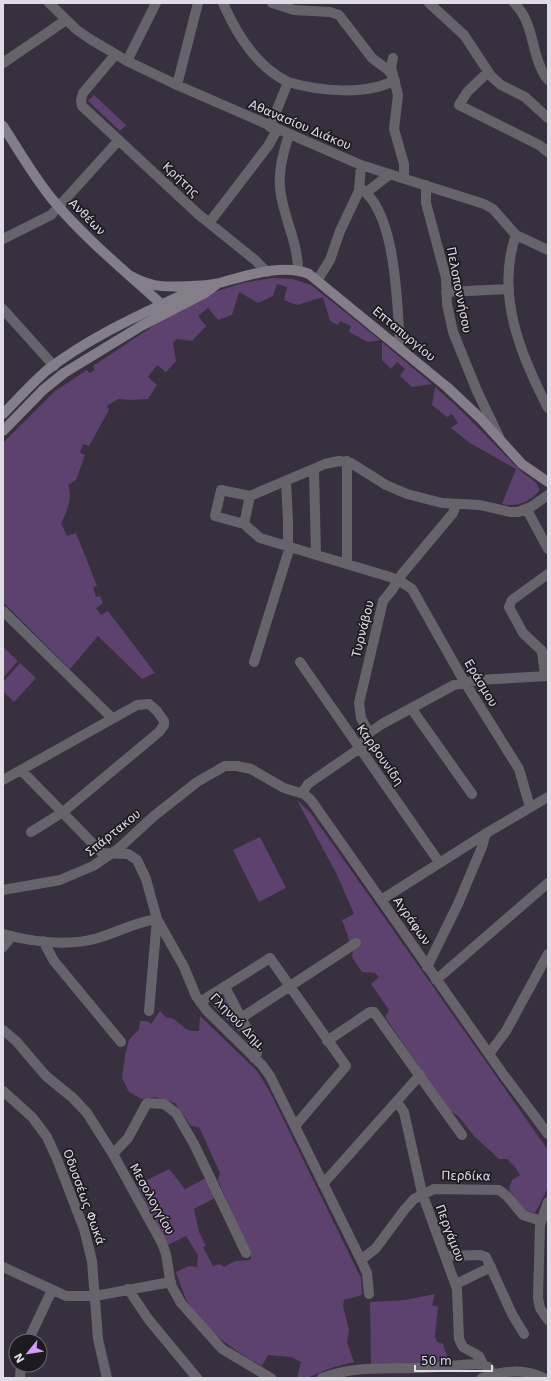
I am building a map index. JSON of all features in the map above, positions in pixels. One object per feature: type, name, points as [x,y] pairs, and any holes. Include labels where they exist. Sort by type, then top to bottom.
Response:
[{"type":"main road","name":"Ανθέων","points":[[3,126],[40,183],[59,207],[80,229],[166,308]]},
{"type":"main road","name":"Επταπυργίου","points":[[3,414],[54,366],[92,342],[166,308],[206,293],[217,284],[236,277],[267,272],[298,270],[318,279],[400,346],[470,408],[522,464],[548,482]]},
{"type":"main road","points":[[131,276],[158,286],[205,284]]},
{"type":"main road","name":"Επταπυργίου","points":[[3,431],[43,390],[59,377],[205,284],[217,284]]},
{"type":"street","points":[[127,61],[156,3]]},
{"type":"street","points":[[177,85],[198,3]]},
{"type":"street","points":[[223,3],[237,31],[250,51],[288,82],[319,88],[357,89],[380,87],[395,80]]},
{"type":"street","points":[[272,3],[294,10],[330,12],[340,15],[370,56],[388,70],[395,80]]},
{"type":"street","points":[[429,3],[464,35],[488,72],[501,85],[525,97],[548,118]]},
{"type":"street","points":[[514,3],[527,20],[537,61],[548,80]]},
{"type":"street","name":"Αθανασίου Διάκου","points":[[53,4],[66,20],[83,34],[127,61],[177,85],[361,165],[479,202],[490,207],[516,235],[548,250]]},
{"type":"street","points":[[3,63],[66,20]]},
{"type":"street","name":"Κρήτης","points":[[115,55],[83,93],[81,102],[84,109],[209,223],[255,260],[267,272]]},
{"type":"street","points":[[393,58],[391,66],[398,95],[394,129],[404,164],[404,178]]},
{"type":"street","points":[[488,72],[468,91],[459,105],[538,145],[548,152]]},
{"type":"street","points":[[209,223],[268,146],[288,82]]},
{"type":"street","points":[[288,134],[280,168],[280,187],[297,257],[298,270]]},
{"type":"street","points":[[3,238],[47,218],[59,207],[119,140]]},
{"type":"street","points":[[361,165],[364,190],[375,202],[392,252],[400,346]]},
{"type":"street","points":[[318,279],[330,260],[340,230],[364,190],[390,174]]},
{"type":"street","name":"Πελοποννήσου","points":[[426,185],[426,203],[446,276],[449,317],[455,339],[477,391],[501,440]]},
{"type":"street","points":[[516,235],[510,256],[509,288],[511,310],[518,342],[532,377],[548,408]]},
{"type":"street","points":[[446,292],[509,288]]},
{"type":"street","points":[[4,313],[54,366]]},
{"type":"street","points":[[347,461],[347,564]]},
{"type":"street","points":[[250,496],[244,524],[215,516],[220,493],[223,490],[250,496],[333,462],[347,461],[386,485],[407,494],[430,501],[456,505],[480,505],[510,512],[527,510],[548,495]]},
{"type":"street","points":[[314,470],[316,555]]},
{"type":"street","points":[[254,662],[288,548],[286,482]]},
{"type":"street","name":"Τυρνάβου","points":[[369,733],[361,718],[360,698],[379,612],[384,598],[391,592],[398,580],[453,513],[456,505]]},
{"type":"street","points":[[527,510],[548,549]]},
{"type":"street","name":"Εράσμου","points":[[244,524],[258,537],[288,548],[398,580],[410,588],[415,593],[464,681],[519,769],[530,807]]},
{"type":"street","points":[[302,793],[308,784],[360,748],[369,733],[389,719],[464,681],[546,676],[542,651],[538,646],[524,636],[509,607],[512,600],[548,574]]},
{"type":"street","points":[[3,611],[112,718]]},
{"type":"street","name":"Καρβουνίδη","points":[[300,662],[439,862]]},
{"type":"street","points":[[3,780],[131,707],[145,703],[158,711],[164,721],[164,725],[154,736],[63,812],[32,832]]},
{"type":"street","points":[[411,708],[472,794]]},
{"type":"street","name":"Αγράφων","points":[[225,766],[247,768],[284,788],[302,793],[309,797],[382,900],[436,980],[548,1133]]},
{"type":"street","name":"Σπάρτακου","points":[[3,890],[64,879],[86,870],[112,854],[187,790],[207,775],[225,766]]},
{"type":"street","name":"Γληνού Δημ.","points":[[21,770],[100,851],[104,854],[128,854],[137,860],[146,879],[156,919],[184,967],[200,1002],[270,1076],[367,1273],[369,1294]]},
{"type":"street","points":[[382,900],[439,862],[548,797]]},
{"type":"street","points":[[427,967],[458,904],[482,847],[486,833]]},
{"type":"street","points":[[436,980],[548,883]]},
{"type":"street","points":[[3,947],[8,935],[43,941],[70,942],[87,940],[143,921],[156,919],[149,1011]]},
{"type":"street","points":[[43,941],[47,951],[56,964],[121,1042]]},
{"type":"street","points":[[241,1018],[356,943]]},
{"type":"street","points":[[489,1054],[506,1031],[544,972],[548,954]]},
{"type":"street","points":[[200,1002],[270,958],[327,1041],[344,1062],[345,1067],[295,1126]]},
{"type":"street","points":[[225,987],[255,1044],[257,1053],[254,1058]]},
{"type":"street","points":[[327,1041],[370,1012],[374,1012],[462,1135]]},
{"type":"street","name":"Μεσολογγίου","points":[[3,1030],[16,1041],[46,1076],[84,1109],[113,1154],[162,1243],[166,1254],[171,1282],[179,1301],[222,1349],[232,1357],[271,1378]]},
{"type":"street","points":[[323,1184],[420,1075]]},
{"type":"street","name":"Οδυσσέως Φωκά","points":[[3,1091],[36,1122],[55,1155],[87,1238],[95,1296],[99,1345],[107,1378]]},
{"type":"street","points":[[113,1154],[128,1138],[146,1104],[156,1102],[171,1108],[179,1118],[194,1144],[246,1253]]},
{"type":"street","name":"Περγάμου","points":[[397,1102],[404,1112],[422,1194],[456,1284],[458,1294],[459,1339],[463,1347],[479,1356],[483,1364]]},
{"type":"street","name":"Περδίκα","points":[[361,1260],[376,1248],[405,1208],[422,1194],[439,1188],[496,1189],[505,1194],[523,1216],[544,1219]]},
{"type":"street","points":[[548,1202],[544,1219],[538,1298],[544,1308],[548,1320]]},
{"type":"street","points":[[445,1256],[484,1256],[512,1314],[524,1334]]},
{"type":"street","points":[[3,1267],[66,1296],[95,1296],[171,1282]]},
{"type":"street","points":[[456,1284],[491,1268]]},
{"type":"street","points":[[128,1289],[149,1320],[197,1378]]},
{"type":"street","points":[[32,1333],[52,1290]]},
{"type":"street","points":[[322,1378],[340,1372],[362,1373],[483,1364],[488,1367],[495,1376]]},
{"type":"street","points":[[482,1378],[520,1371],[544,1378]]},
{"type":"shaded area","points":[[94,95],[126,125],[120,131],[88,101]]},
{"type":"shaded area","points":[[272,278],[293,279],[311,285],[380,340],[368,342],[349,332],[351,326],[340,321],[338,325],[330,321],[323,297],[297,305],[284,300],[287,287],[277,284],[273,296],[258,303],[239,292],[232,315],[218,320],[208,308],[198,316],[206,326],[192,341],[177,339],[173,343],[176,361],[166,372],[157,365],[148,377],[157,385],[148,399],[118,399],[107,406],[109,410],[89,446],[83,444],[80,453],[85,455],[76,480],[68,485],[70,499],[61,523],[67,536],[76,533],[97,586],[93,587],[96,597],[100,596],[103,603],[96,608],[101,615],[108,611],[155,673],[142,679],[98,636],[70,669],[3,602],[3,443],[55,391],[87,370],[89,373],[95,370],[93,366],[159,322],[211,293],[243,283]]},
{"type":"shaded area","points":[[382,342],[432,384],[412,387],[400,376],[405,369],[397,362],[391,369],[382,360]]},
{"type":"shaded area","points":[[435,387],[521,471],[535,482],[539,488],[539,491],[531,499],[513,505],[502,504],[516,469],[470,443],[451,428],[458,423],[452,414],[447,417],[432,405]]},
{"type":"shaded area","points":[[3,647],[18,661],[3,678]]},
{"type":"shaded area","points":[[20,663],[36,678],[14,702],[3,691],[3,682]]},
{"type":"shaded area","points":[[297,800],[310,812],[548,1150],[548,1188],[535,1213],[524,1210],[509,1189],[512,1180],[520,1175],[515,1167],[507,1159],[499,1159],[474,1136],[459,1117],[449,1110],[385,1017],[389,1010],[371,984],[379,977],[375,973],[362,972],[352,957],[353,951],[361,946],[357,938],[352,943],[349,942],[342,920],[354,914],[337,875]]},
{"type":"shaded area","points":[[260,837],[286,888],[259,902],[233,850]]},
{"type":"shaded area","points":[[224,996],[249,1041],[213,1006],[213,1002]]},
{"type":"shaded area","points":[[160,1011],[166,1017],[174,1019],[186,1029],[191,1031],[199,1031],[200,1016],[257,1071],[269,1090],[361,1278],[362,1295],[344,1300],[343,1306],[349,1330],[347,1342],[354,1362],[334,1367],[307,1378],[297,1378],[301,1362],[291,1357],[268,1355],[262,1366],[229,1346],[219,1338],[201,1320],[186,1299],[176,1272],[189,1266],[197,1267],[198,1255],[186,1236],[168,1245],[137,1185],[169,1169],[185,1189],[206,1178],[215,1198],[194,1209],[199,1232],[206,1246],[203,1247],[213,1266],[219,1264],[224,1267],[235,1261],[250,1260],[251,1257],[218,1180],[220,1173],[199,1127],[191,1126],[175,1103],[155,1097],[142,1099],[129,1092],[122,1078],[125,1055],[129,1040],[139,1029],[140,1021],[147,1021],[151,1024]]},
{"type":"shaded area","points":[[435,1294],[432,1305],[438,1307],[435,1336],[437,1342],[443,1344],[449,1362],[371,1365],[370,1302],[405,1300]]}]
